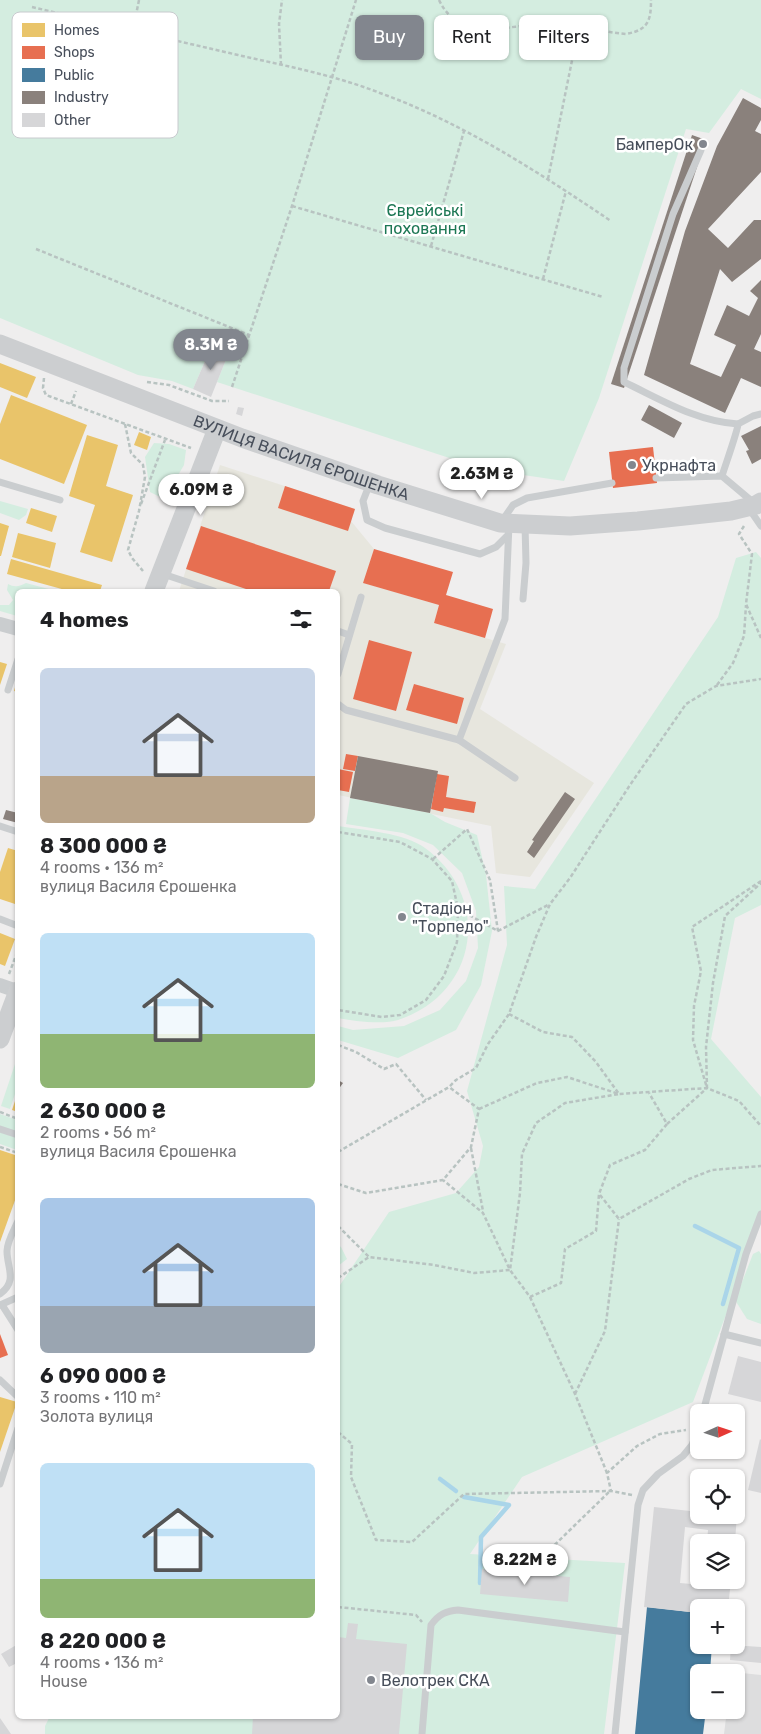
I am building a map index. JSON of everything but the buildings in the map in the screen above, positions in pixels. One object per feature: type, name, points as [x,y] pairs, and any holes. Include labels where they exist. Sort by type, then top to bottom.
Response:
[{"type":"main road","name":"ВУЛИЦЯ ВАСИЛЯ ЄРОШЕНКА","points":[[0,344],[217,429],[370,482],[511,527],[638,522],[732,511],[755,505]]},
{"type":"main road","points":[[154,589],[149,571],[217,429]]},
{"type":"main road","points":[[0,1039],[15,999]]},
{"type":"street","points":[[0,624],[15,627]]},
{"type":"street","points":[[0,985],[15,990]]},
{"type":"lane","points":[[701,150],[673,214],[624,368],[624,382],[696,415],[723,423],[738,424],[761,414]]},
{"type":"lane","points":[[722,476],[738,424]]},
{"type":"lane","points":[[656,478],[722,476],[755,505],[761,526]]},
{"type":"lane","points":[[0,482],[60,500]]},
{"type":"lane","points":[[370,482],[363,501],[367,520],[385,528],[480,554],[496,547],[511,527]]},
{"type":"lane","points":[[459,740],[505,619],[513,505],[527,498],[612,483]]},
{"type":"lane","points":[[511,527],[526,563],[523,599]]},
{"type":"lane","points":[[149,571],[208,589]]},
{"type":"lane","points":[[340,667],[361,597]]},
{"type":"lane","points":[[340,632],[349,635]]},
{"type":"lane","points":[[8,690],[15,668]]},
{"type":"lane","points":[[340,706],[346,710],[459,740],[515,778]]},
{"type":"lane","points":[[0,826],[15,831]]},
{"type":"lane","points":[[0,920],[15,925]]},
{"type":"lane","points":[[0,1129],[15,1135]]},
{"type":"lane","points":[[705,1404],[746,1254],[761,1214]]},
{"type":"lane","points":[[0,1294],[6,1290],[12,1275],[7,1250],[15,1229]]},
{"type":"lane","points":[[15,1298],[1,1305],[15,1326]]},
{"type":"lane","points":[[724,1334],[761,1343]]},
{"type":"lane","points":[[0,1380],[15,1394]]},
{"type":"lane","points":[[0,1484],[15,1437]]},
{"type":"lane","points":[[615,1734],[640,1497],[643,1490],[658,1474],[683,1456],[690,1447]]},
{"type":"lane","points":[[422,1734],[431,1625],[437,1617],[447,1611],[458,1610],[625,1632]]},
{"type":"path","points":[[281,65],[279,24],[282,0]]},
{"type":"path","points":[[232,387],[292,206],[356,0]]},
{"type":"path","points":[[439,0],[444,11],[453,19],[474,28],[499,29],[519,27]]},
{"type":"path","points":[[608,31],[626,34],[637,32],[644,27],[651,15],[652,0]]},
{"type":"path","points":[[32,6],[57,12]]},
{"type":"path","points":[[178,41],[332,77],[418,108],[464,131],[548,179],[611,221]]},
{"type":"path","points":[[548,179],[572,60]]},
{"type":"path","points":[[430,246],[464,131]]},
{"type":"path","points":[[543,279],[566,191]]},
{"type":"path","points":[[292,206],[603,296]]},
{"type":"path","points":[[36,249],[249,335]]},
{"type":"path","points":[[44,374],[43,388],[46,395],[196,450]]},
{"type":"path","points":[[71,404],[78,388]]},
{"type":"path","points":[[125,424],[131,452],[143,465],[145,477],[128,550],[132,558],[149,571],[141,578]]},
{"type":"path","points":[[138,511],[165,440]]},
{"type":"path","points":[[340,1151],[476,1068],[488,1044],[510,1014],[536,937],[550,904],[570,878],[630,785],[686,704],[716,686],[734,663],[744,636],[752,554],[739,534],[744,526]]},
{"type":"path","points":[[746,604],[761,638]]},
{"type":"path","points":[[716,686],[761,679]]},
{"type":"path","points":[[432,859],[467,829],[490,880],[498,931]]},
{"type":"path","points":[[340,832],[400,842],[432,859],[452,881],[458,909],[457,942],[444,976],[426,1000],[400,1015],[382,1017],[340,1010]]},
{"type":"path","points":[[707,1088],[693,1040],[694,1006],[700,971],[692,928],[761,882]]},
{"type":"path","points":[[530,1297],[561,1283],[565,1249],[596,1231],[599,1194],[610,1165],[645,1150],[667,1124],[707,1088],[706,1047],[713,983],[725,916],[761,882]]},
{"type":"path","points":[[498,931],[550,904]]},
{"type":"path","points":[[458,909],[498,931]]},
{"type":"path","points":[[510,1014],[543,1032],[572,1036],[596,1062],[619,1094]]},
{"type":"path","points":[[340,1046],[356,1052],[384,1069],[396,1064],[426,1100]]},
{"type":"path","points":[[478,1109],[537,1083],[567,1077],[619,1094]]},
{"type":"path","points":[[449,1086],[478,1109]]},
{"type":"path","points":[[510,1270],[520,1193],[522,1154],[536,1124],[565,1103],[619,1094],[707,1088],[739,1101],[761,1126]]},
{"type":"path","points":[[649,1093],[667,1124]]},
{"type":"path","points":[[478,1109],[470,1147],[483,1212],[510,1270],[530,1297],[575,1394],[607,1474],[611,1491]]},
{"type":"path","points":[[0,1112],[15,1117]]},
{"type":"path","points":[[0,1147],[15,1153]]},
{"type":"path","points":[[340,1185],[366,1193],[443,1180],[470,1147]]},
{"type":"path","points":[[619,1219],[689,1179],[712,1170],[761,1166]]},
{"type":"path","points":[[443,1180],[483,1212]]},
{"type":"path","points":[[575,1394],[605,1331],[619,1219],[599,1194]]},
{"type":"path","points":[[340,1228],[368,1257],[434,1265],[474,1273],[510,1270]]},
{"type":"path","points":[[340,1277],[368,1257]]},
{"type":"path","points":[[607,1474],[637,1446],[660,1434],[690,1429]]},
{"type":"path","points":[[340,1434],[352,1444],[351,1477],[376,1540],[412,1542],[464,1494],[611,1491],[640,1497]]},
{"type":"path","points":[[536,1563],[611,1491]]},
{"type":"path","points":[[340,1607],[416,1615],[431,1631]]},
{"type":"shaded area","points":[[220,465],[355,509],[351,521],[374,549],[364,583],[439,605],[434,623],[506,644],[480,709],[594,783],[530,877],[496,873],[491,826],[340,795],[340,589],[180,589]]},
{"type":"shaded area","points":[[745,1673],[761,1675],[761,1734],[724,1734],[726,1719],[745,1719]]},
{"type":"green space","name":"Єврейські поховання","points":[[0,0],[761,0],[761,99],[741,89],[709,133],[686,129],[599,398],[564,481],[483,469],[217,382],[229,352],[212,345],[193,389],[172,381],[138,375],[0,318]]},
{"type":"green space","points":[[154,443],[169,444],[186,450],[184,465],[164,499],[150,492],[145,457]]},
{"type":"green space","points":[[0,501],[28,509],[26,515],[19,520],[0,513]]},
{"type":"green space","points":[[756,552],[761,558],[761,905],[735,918],[711,1039],[761,1097],[761,1222],[693,1402],[522,1477],[470,1554],[625,1563],[604,1734],[45,1734],[45,1726],[48,1719],[340,1719],[340,1285],[389,1212],[456,1193],[479,1167],[483,1146],[467,1091],[507,945],[504,886],[535,889],[718,617],[736,558]]},
{"type":"green space","points":[[26,583],[48,589],[15,589],[15,615],[0,611],[0,605],[9,605],[13,600],[7,590],[8,584],[13,586]]},
{"type":"green space","points":[[350,798],[430,813],[445,822],[477,835],[486,875],[492,931],[481,985],[456,1030],[398,1058],[340,1041],[340,1027],[353,1030],[404,1026],[440,1010],[466,981],[478,948],[476,911],[462,873],[433,845],[403,833],[346,824]]},
{"type":"green space","name":"Стадіон \"Торпедо\"","points":[[340,826],[395,836],[417,843],[425,848],[447,869],[461,892],[467,918],[467,943],[460,967],[446,989],[425,1007],[398,1020],[360,1021],[340,1018]]},
{"type":"green space","points":[[15,1064],[15,1094],[10,1109],[1,1106]]},
{"type":"green space","points":[[0,1114],[15,1119],[15,1131],[0,1126]]},
{"type":"green space","points":[[0,1132],[15,1137],[15,1149],[0,1144]]},
{"type":"green space","points":[[340,1246],[341,1247],[347,1259],[340,1264]]},
{"type":"green space","points":[[759,1251],[761,1254],[761,1324],[747,1319],[735,1300],[753,1254]]},
{"type":"waterway","points":[[695,1226],[739,1248],[723,1304]]},
{"type":"waterway","points":[[440,1479],[456,1491]]},
{"type":"waterway","points":[[464,1497],[509,1505],[481,1537],[480,1583]]},
{"type":"place","name":"БамперОк","points":[[703,144]]},
{"type":"place","name":"Укрнафта","points":[[632,465]]},
{"type":"place","name":"Стадіон \"Торпедо\"","points":[[402,917]]},
{"type":"place","name":"Велотрек СКА","points":[[371,1680]]}]
